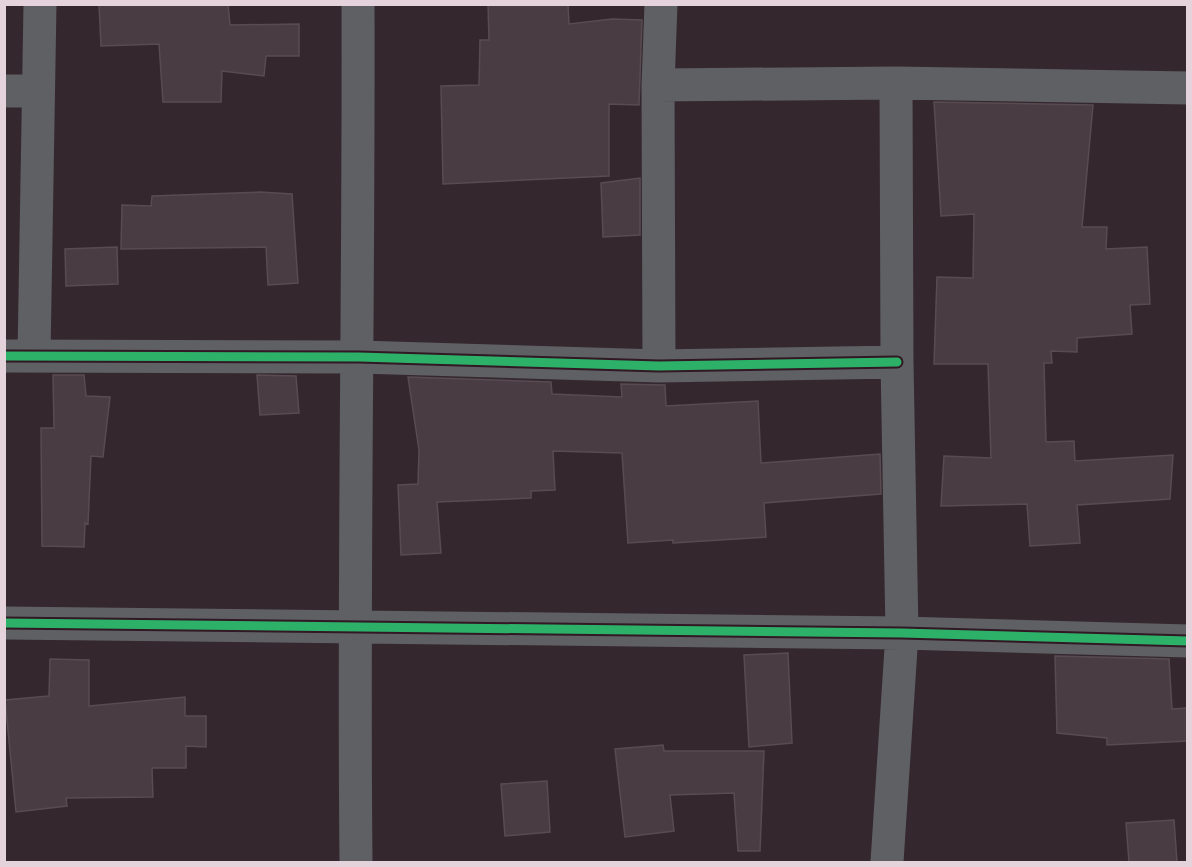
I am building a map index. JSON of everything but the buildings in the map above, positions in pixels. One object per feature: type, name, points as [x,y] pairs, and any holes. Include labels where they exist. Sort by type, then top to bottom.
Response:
[{"type":"street","points":[[40,4],[38,91],[19,356],[359,357],[659,366],[897,362]]},
{"type":"street","points":[[356,862],[354,626],[359,357],[358,4]]},
{"type":"street","points":[[659,366],[658,85],[661,4]]},
{"type":"street","points":[[658,85],[896,83],[1188,88]]},
{"type":"street","points":[[887,862],[902,633],[897,362],[896,83]]},
{"type":"street","points":[[4,92],[38,91]]},
{"type":"street","points":[[4,623],[902,633],[1188,641]]},
{"type":"cycle path","points":[[4,356],[359,357],[659,366],[897,362]]},
{"type":"cycle path","points":[[4,623],[902,633],[1188,641]]}]
